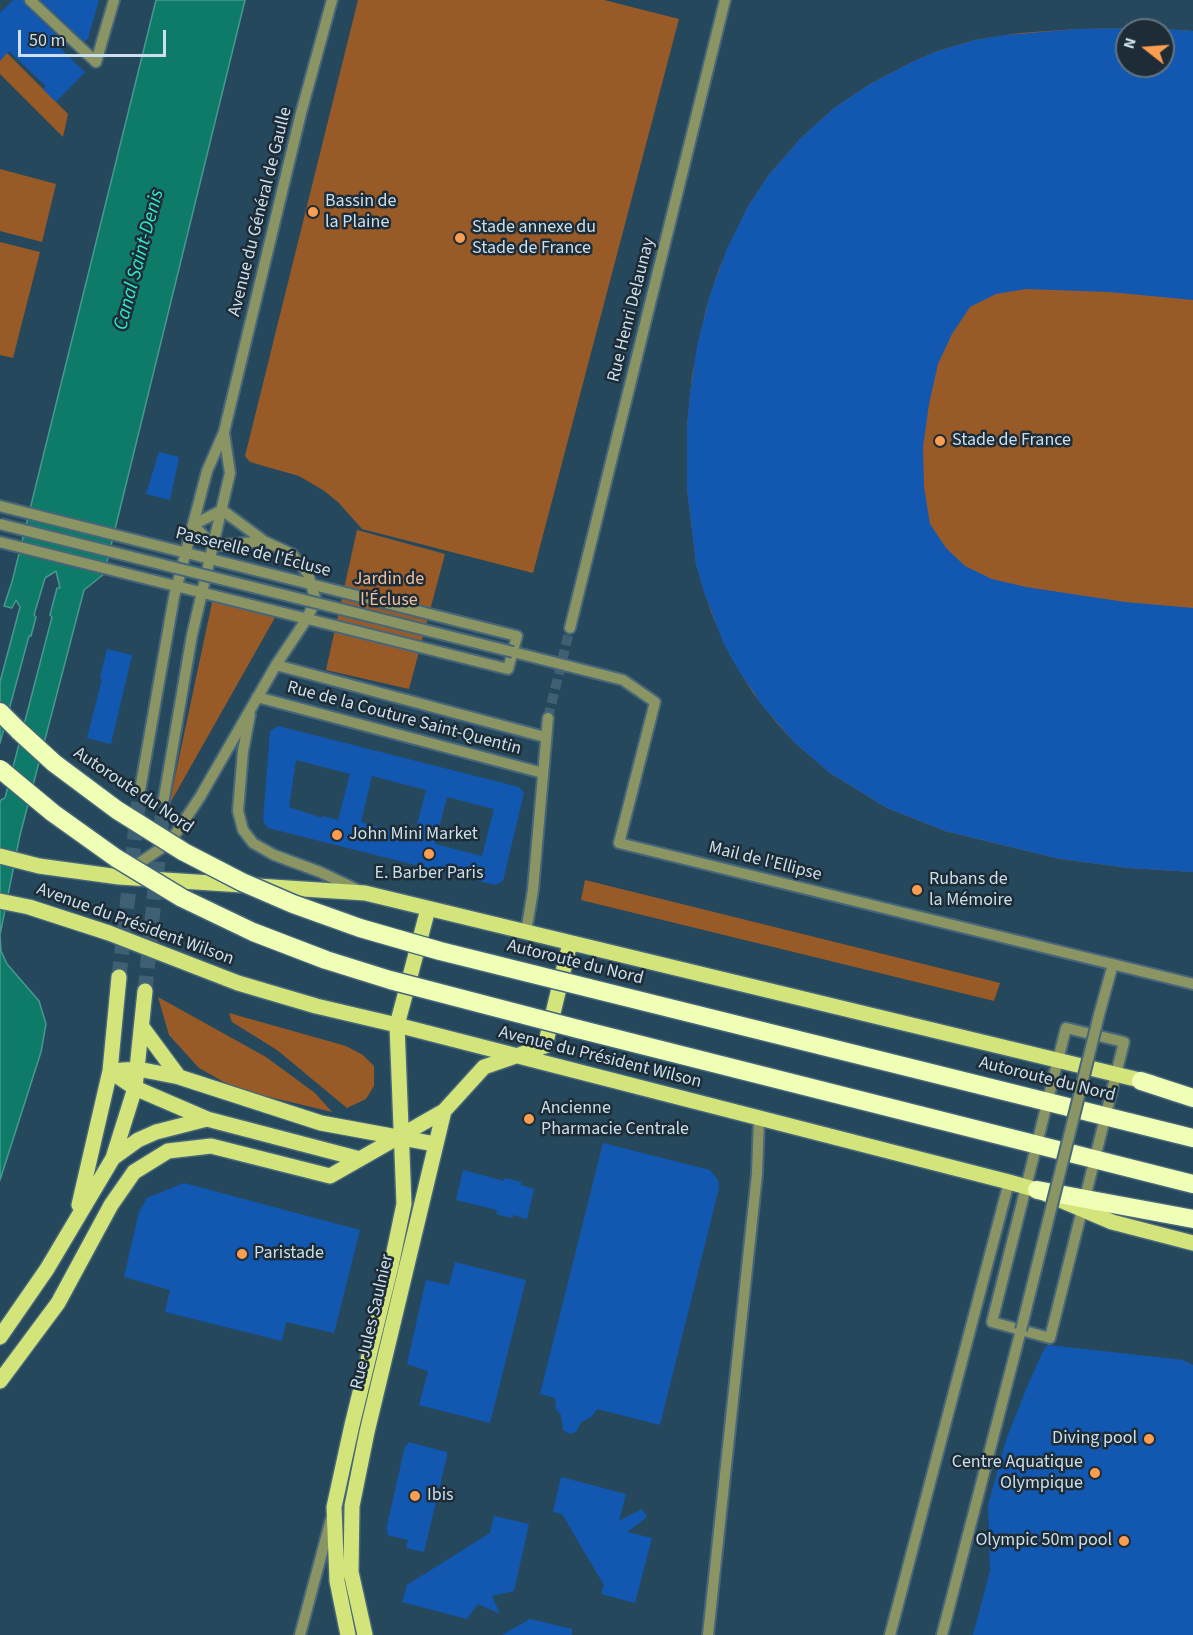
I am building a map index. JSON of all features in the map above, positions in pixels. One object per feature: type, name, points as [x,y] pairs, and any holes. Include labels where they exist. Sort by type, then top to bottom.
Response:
[{"type":"highway","name":"Autoroute du Nord","points":[[0,712],[54,762],[117,810],[184,852],[242,882],[293,904],[360,928],[440,951],[1193,1138]]},
{"type":"highway","points":[[0,769],[53,813],[116,858],[182,898],[286,946],[380,977],[578,1029],[1193,1184]]},
{"type":"highway","points":[[1141,1081],[1193,1098]]},
{"type":"highway","points":[[1031,1189],[1084,1204],[1193,1219]]},
{"type":"main road","name":"Avenue du Président Wilson","points":[[0,856],[39,866],[119,877],[365,893],[1141,1081],[1193,1090]]},
{"type":"main road","name":"Avenue du Président Wilson","points":[[0,901],[110,933],[238,983],[316,1006],[1031,1189]]},
{"type":"main road","name":"Rue Jules Saulnier","points":[[348,1635],[337,1581],[334,1507],[351,1425],[391,1266],[404,1204],[397,1025],[428,909]]},
{"type":"main road","name":"Rue Jules Saulnier","points":[[365,1635],[351,1572],[352,1506],[367,1432],[444,1110],[484,1067],[545,1046],[570,943]]},
{"type":"main road","points":[[75,1220],[110,1071],[119,976]]},
{"type":"main road","points":[[0,1337],[47,1269],[113,1158],[135,1088],[145,991]]},
{"type":"main road","points":[[142,1027],[178,1077]]},
{"type":"main road","points":[[110,1071],[138,1069],[178,1077],[321,1123],[435,1144]]},
{"type":"main road","points":[[110,1071],[135,1088],[207,1119],[360,1159]]},
{"type":"main road","points":[[0,1381],[58,1303],[111,1205],[134,1172],[168,1151],[211,1146],[330,1176],[444,1110]]},
{"type":"main road","points":[[113,1158],[138,1140],[156,1132],[207,1119]]},
{"type":"main road","points":[[1084,1204],[1112,1221],[1193,1244]]},
{"type":"street","points":[[30,0],[96,62],[114,0]]},
{"type":"street","name":"Avenue du Général de Gaulle","points":[[140,790],[174,597],[207,471],[224,432],[310,79],[332,0]]},
{"type":"street","name":"Rue Henri Delaunay","points":[[570,628],[725,0]]},
{"type":"street","name":"Avenue du Général de Gaulle","points":[[164,798],[192,635],[230,473],[224,432]]},
{"type":"street","name":"Passerelle de l'Écluse","points":[[0,506],[517,636],[513,652],[0,524]]},
{"type":"street","points":[[119,877],[160,849],[176,833],[200,797],[254,702],[316,601],[308,574],[292,554],[264,541],[222,510],[193,525],[214,546],[264,541]]},
{"type":"street","points":[[0,542],[508,669],[513,652]]},
{"type":"street","name":"Mail de l'Ellipse","points":[[513,652],[623,680],[655,702],[619,843],[1193,984]]},
{"type":"street","name":"Rue de la Couture Saint-Quentin","points":[[276,665],[545,737]]},
{"type":"street","points":[[254,702],[243,751],[238,811],[243,830],[253,843],[274,855],[320,872],[365,893]]},
{"type":"street","name":"Rue de la Couture Saint-Quentin","points":[[254,702],[543,773]]},
{"type":"street","points":[[526,932],[532,897],[548,718]]},
{"type":"street","points":[[942,1635],[984,1479],[1113,964]]},
{"type":"street","points":[[1065,1028],[1125,1042],[1050,1338],[992,1322],[1031,1189],[1036,1144],[1057,1061],[1065,1028]]},
{"type":"street","points":[[708,1635],[757,1174],[759,1119]]},
{"type":"street","points":[[890,1635],[1009,1182]]},
{"type":"street","points":[[300,1635],[334,1507]]},
{"type":"green space","name":"Stade annexe du Stade de France","points":[[358,0],[604,0],[679,19],[533,573],[362,529],[338,502],[323,490],[299,476],[250,462],[245,456]]},
{"type":"green space","name":"Stade de France","points":[[1115,28],[1115,78],[1175,78],[1175,30],[1193,31],[1193,872],[1129,868],[1060,859],[945,831],[887,808],[830,773],[794,742],[753,693],[730,655],[711,612],[696,564],[687,488],[687,426],[692,376],[706,309],[719,269],[747,208],[768,176],[800,139],[834,108],[870,84],[935,52],[975,40],[1020,33]]},
{"type":"green space","points":[[0,46],[68,114],[63,137],[0,74]]},
{"type":"green space","points":[[0,169],[56,184],[42,242],[0,231]]},
{"type":"green space","points":[[0,242],[40,252],[13,358],[0,355]]},
{"type":"green space","name":"Jardin de l'Écluse","points":[[357,530],[445,554],[409,689],[326,670]]},
{"type":"green space","points":[[213,598],[277,614],[169,805]]},
{"type":"green space","points":[[585,880],[1000,983],[994,1001],[581,900]]},
{"type":"green space","points":[[158,997],[266,1057],[315,1093],[332,1112],[236,1089],[199,1068],[169,1035]]},
{"type":"green space","points":[[229,1013],[346,1046],[363,1055],[374,1066],[374,1086],[366,1099],[347,1108],[277,1050],[232,1022]]},
{"type":"water","name":"Canal Saint-Denis","points":[[156,0],[245,0],[104,574],[84,590],[20,835],[0,935],[0,803],[5,798],[52,617],[50,615],[57,588],[60,588],[56,571],[45,578],[0,743],[0,682],[20,607],[16,600],[12,608],[4,606],[12,582]]},
{"type":"water","points":[[0,935],[1,951],[7,964],[39,1001],[46,1024],[41,1052],[0,1180]]},
{"type":"building","points":[[13,0],[23,0],[25,5],[68,46],[60,48],[85,72],[56,102],[43,89],[46,86],[9,51],[0,61],[0,13]]},
{"type":"building","points":[[41,0],[99,0],[88,39],[84,41]]},
{"type":"building","name":"Stade de France","points":[[1115,28],[1115,78],[1175,78],[1175,30],[1193,31],[1193,300],[1109,292],[1026,289],[996,294],[970,307],[952,334],[938,364],[923,447],[924,487],[930,524],[946,548],[965,566],[992,579],[1026,587],[1125,602],[1193,608],[1193,872],[1129,868],[1060,859],[945,831],[887,808],[830,773],[794,742],[762,705],[737,668],[723,642],[696,564],[687,488],[687,426],[697,346],[710,295],[727,249],[747,208],[768,176],[800,139],[834,108],[870,84],[912,62],[935,52],[975,40],[1077,29]]},
{"type":"building","points":[[159,452],[179,457],[170,500],[146,494]]},
{"type":"building","points":[[107,649],[132,655],[111,744],[87,738]]},
{"type":"building","points":[[278,726],[519,787],[524,793],[503,881],[495,885],[268,828],[263,821],[270,731]],"holes":[[[296,760],[350,774],[338,820],[323,816],[322,818],[289,807]],[[372,776],[426,790],[414,837],[361,822]],[[447,797],[494,809],[482,856],[435,844]]]},
{"type":"building","points":[[603,1143],[710,1170],[718,1180],[719,1188],[660,1425],[597,1409],[591,1417],[581,1422],[576,1432],[570,1434],[563,1430],[555,1398],[540,1394]]},
{"type":"building","points":[[463,1170],[504,1181],[505,1178],[521,1182],[521,1185],[534,1189],[527,1219],[496,1214],[497,1210],[456,1200]]},
{"type":"building","name":"Paristade","points":[[184,1183],[360,1230],[334,1333],[286,1322],[282,1341],[165,1312],[170,1290],[124,1277],[139,1212],[147,1198]]},
{"type":"building","points":[[455,1262],[526,1280],[490,1423],[419,1405],[428,1371],[407,1364],[426,1280],[449,1285]]},
{"type":"building","name":"Centre Aquatique Olympique","points":[[1048,1345],[1183,1360],[1193,1365],[1193,1635],[973,1635],[990,1571],[988,1505],[1006,1440],[1027,1387]]},
{"type":"building","name":"Ibis","points":[[408,1442],[447,1452],[424,1552],[406,1548],[408,1540],[387,1535],[388,1530],[386,1530],[405,1446]]},
{"type":"building","points":[[561,1477],[626,1494],[619,1521],[642,1509],[647,1517],[627,1532],[652,1538],[635,1603],[601,1594],[604,1585],[562,1514],[553,1512]]},
{"type":"building","points":[[494,1516],[529,1524],[514,1591],[492,1596],[500,1614],[478,1604],[467,1619],[402,1602],[407,1585],[490,1533]]},
{"type":"building","points":[[530,1619],[572,1629],[572,1635],[502,1635]]},
{"type":"tunnel","points":[[548,718],[570,628]]},
{"type":"tunnel","points":[[119,977],[140,790]]},
{"type":"tunnel","points":[[145,991],[164,798]]},
{"type":"place","name":"Bassin de la Plaine","points":[[313,212]]},
{"type":"place","name":"Stade annexe du Stade de France","points":[[460,238]]},
{"type":"place","name":"Stade de France","points":[[940,441]]},
{"type":"place","name":"John Mini Market","points":[[337,835]]},
{"type":"place","name":"E. Barber Paris","points":[[429,854]]},
{"type":"place","name":"Rubans de la Mémoire","points":[[917,890]]},
{"type":"place","name":"Ancienne Pharmacie Centrale","points":[[529,1119]]},
{"type":"place","name":"Paristade","points":[[242,1254]]},
{"type":"place","name":"Diving pool","points":[[1149,1439]]},
{"type":"place","name":"Centre Aquatique Olympique","points":[[1095,1473]]},
{"type":"place","name":"Ibis","points":[[415,1496]]},
{"type":"place","name":"Olympic 50m pool","points":[[1124,1541]]}]
